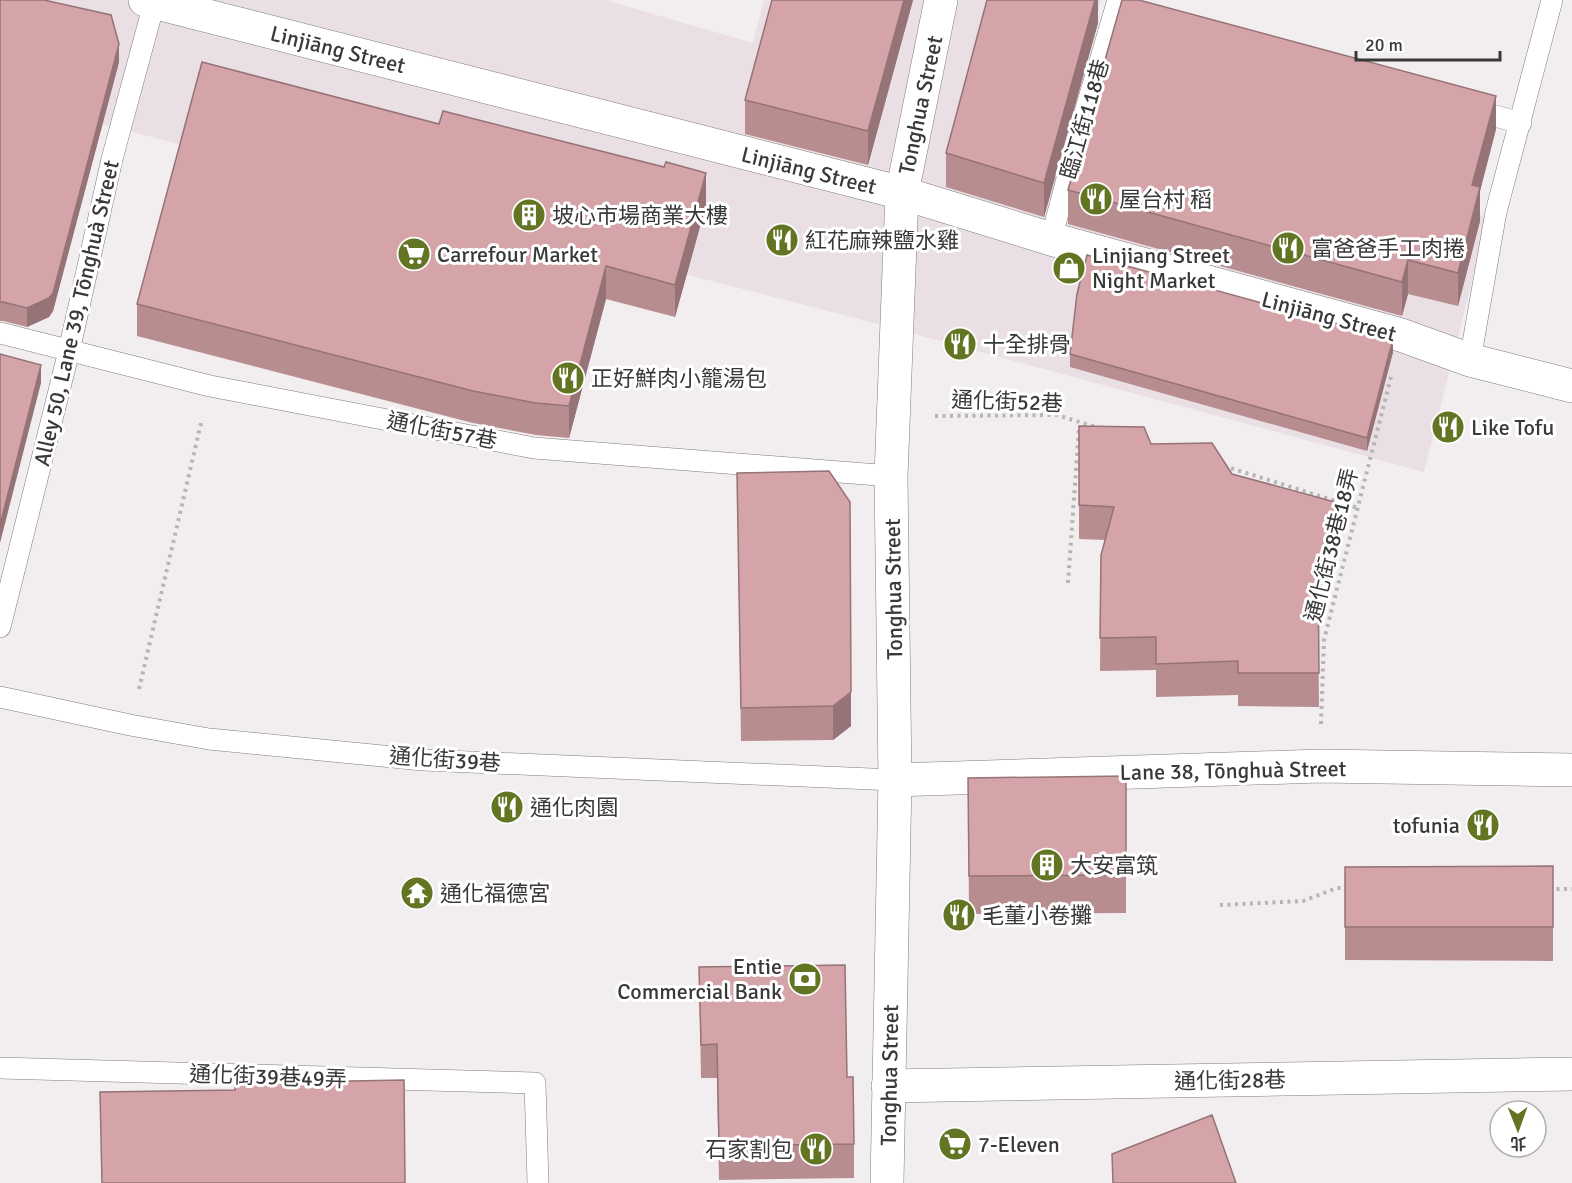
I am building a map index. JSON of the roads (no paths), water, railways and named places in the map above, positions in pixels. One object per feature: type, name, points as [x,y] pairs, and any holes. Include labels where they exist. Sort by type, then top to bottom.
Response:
[{"type":"street","name":"Tonghua Street","points":[[887,1183],[895,780],[891,477],[902,193],[941,0]]},
{"type":"street","name":"Linjiāng Street","points":[[151,1],[902,193],[1051,239],[1401,335],[1470,360],[1572,386]]},
{"type":"street","name":"Lane 38, Tōnghuà Street","points":[[895,780],[1320,766],[1572,770]]},
{"type":"street","name":"通化街28巷","points":[[888,1086],[1572,1074]]},
{"type":"lane","points":[[1470,360],[1496,212],[1552,0]]},
{"type":"lane","name":"Alley 50, Lane 39, Tōnghuà Street","points":[[0,627],[69,351],[112,159],[151,1]]},
{"type":"lane","points":[[1117,7],[1138,20]]},
{"type":"lane","name":"臨江街118巷","points":[[1051,239],[1085,112],[1117,7]]},
{"type":"lane","points":[[1453,105],[1521,123]]},
{"type":"lane","name":"通化街57巷","points":[[0,333],[210,386],[534,448],[891,477]]},
{"type":"lane","name":"通化街39巷","points":[[0,697],[130,725],[209,739],[423,760],[895,780]]},
{"type":"lane","name":"通化街39巷49弄","points":[[0,1068],[535,1083],[538,1183]]},
{"type":"place","name":"屋台村 稻","points":[[1096,199]]},
{"type":"place","name":"坡心市場商業大樓","points":[[529,215]]},
{"type":"place","name":"紅花麻辣鹽水雞","points":[[782,240]]},
{"type":"place","name":"富爸爸手工肉捲","points":[[1288,248]]},
{"type":"place","name":"Carrefour Market","points":[[414,254]]},
{"type":"place","name":"Linjiang Street Night Market","points":[[1069,268]]},
{"type":"place","name":"十全排骨","points":[[960,344]]},
{"type":"place","name":"正好鮮肉小籠湯包","points":[[568,378]]},
{"type":"place","name":"Like Tofu","points":[[1448,427]]},
{"type":"place","name":"通化肉園","points":[[507,807]]},
{"type":"place","name":"tofunia","points":[[1483,825]]},
{"type":"place","name":"大安富筑","points":[[1047,865]]},
{"type":"place","name":"通化福德宮","points":[[417,893]]},
{"type":"place","name":"毛董小卷攤","points":[[959,915]]},
{"type":"place","name":"Entie Commercial Bank","points":[[805,979]]},
{"type":"place","name":"7-Eleven","points":[[955,1144]]},
{"type":"place","name":"石家割包","points":[[816,1149]]}]
